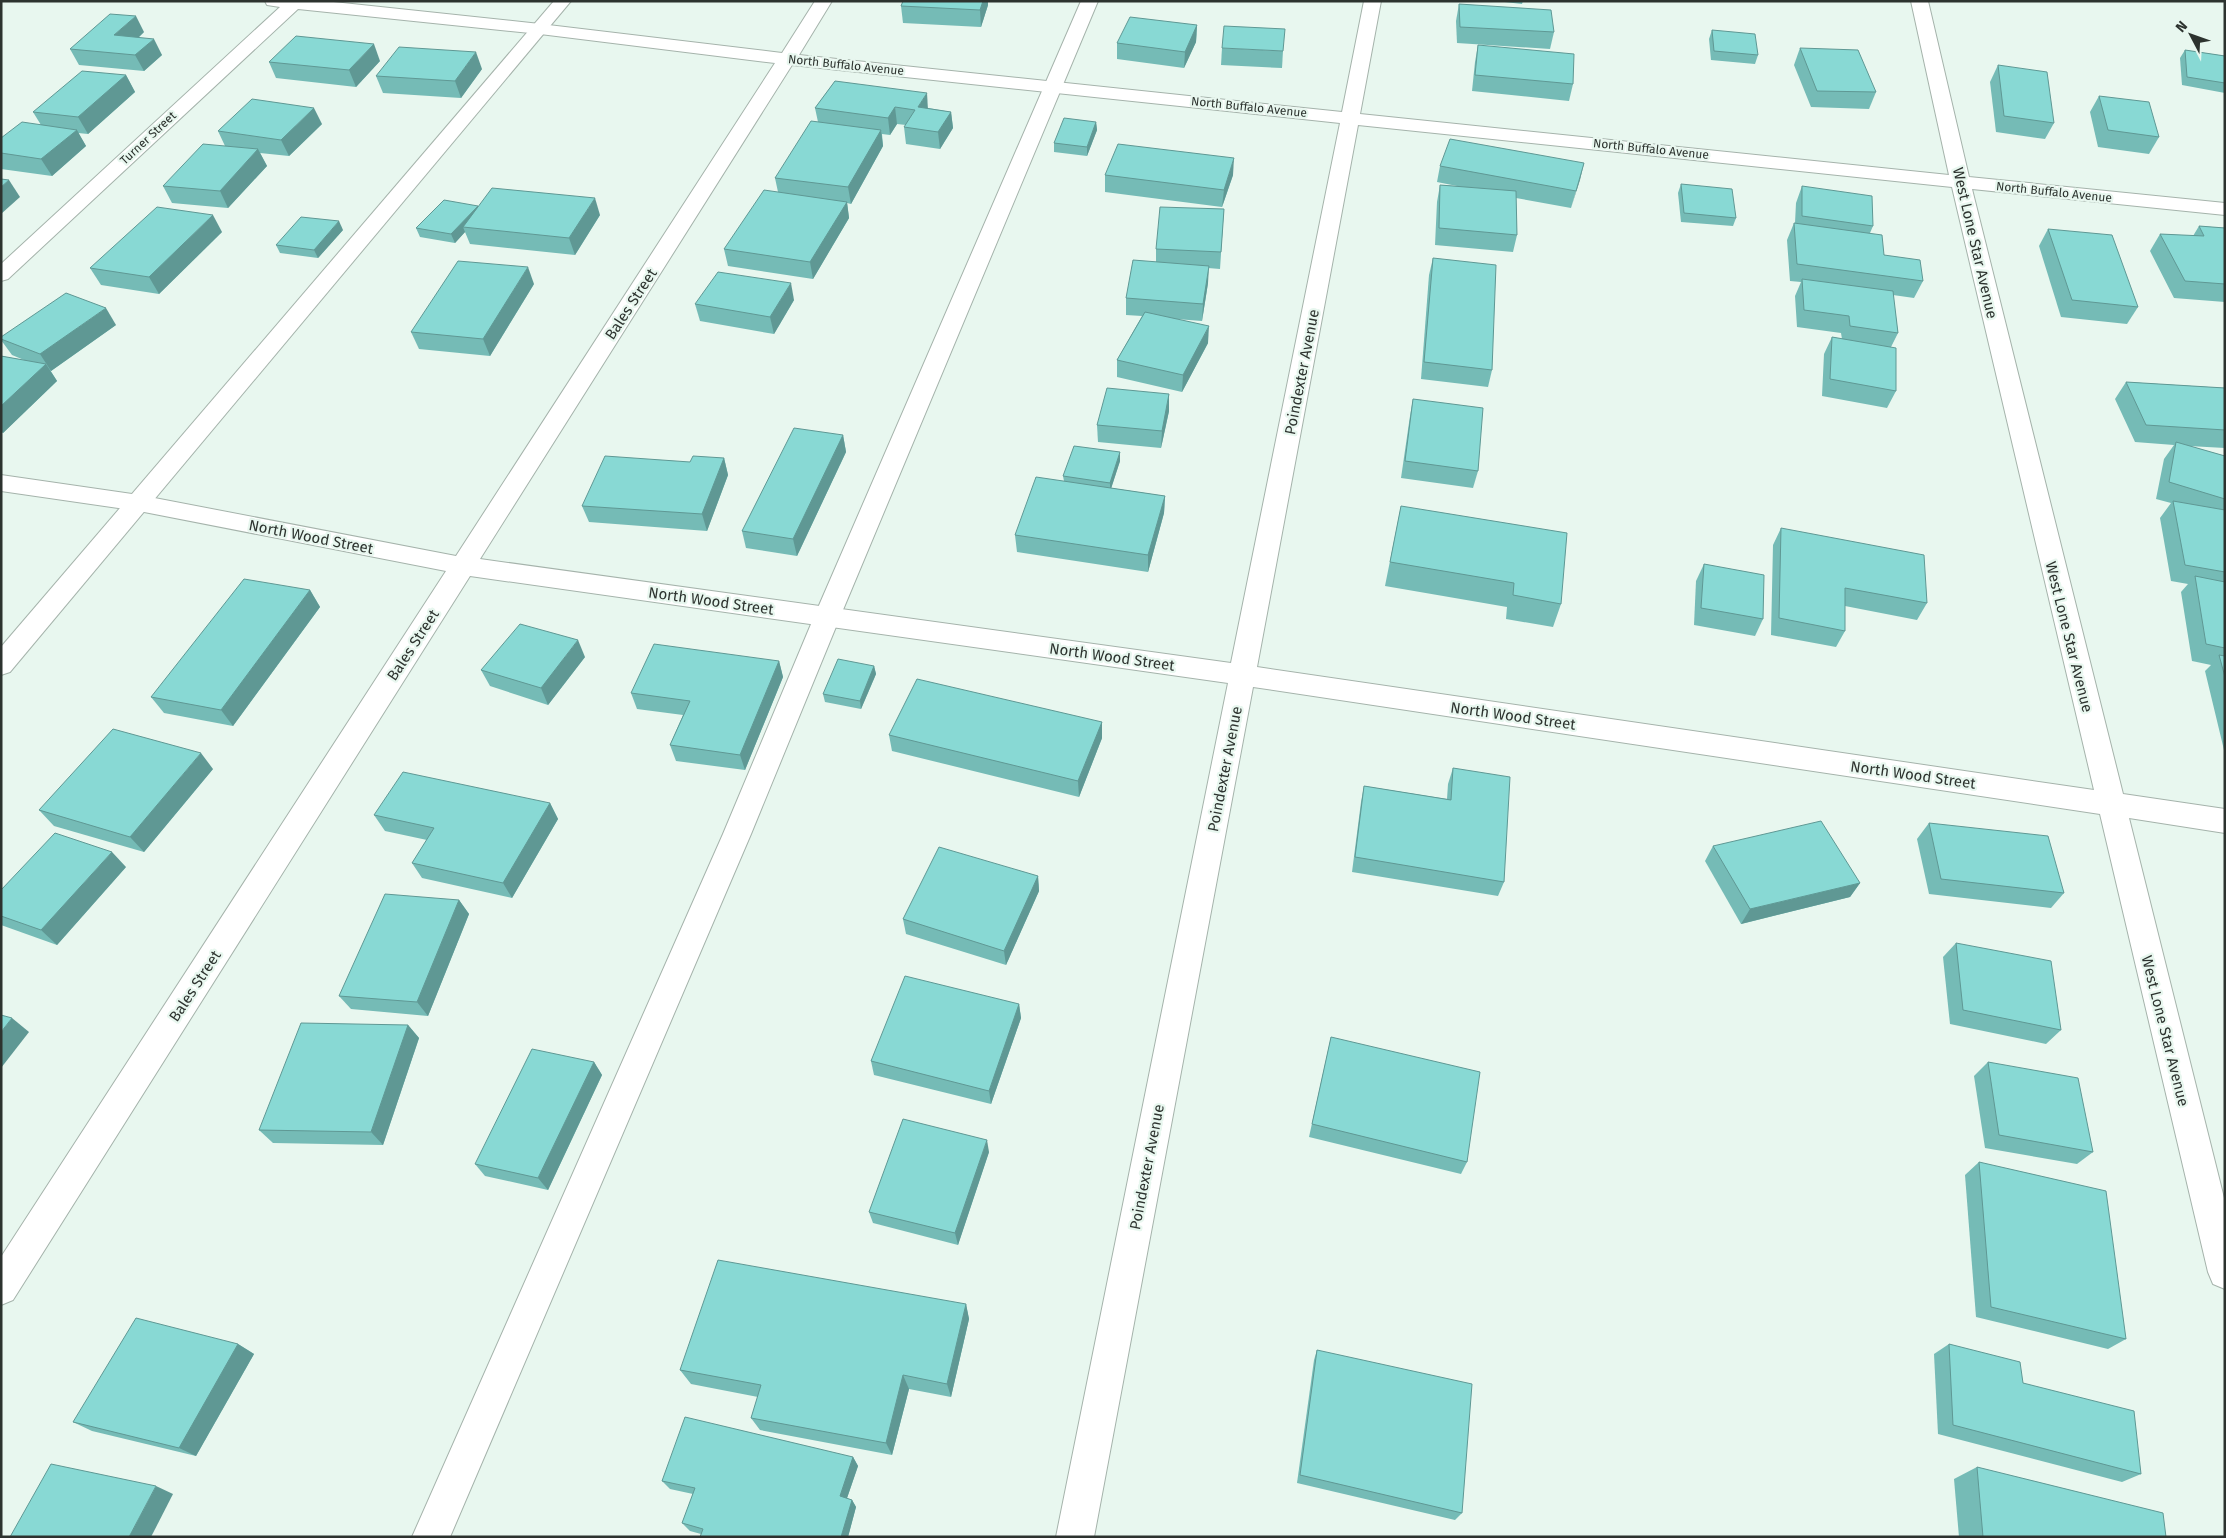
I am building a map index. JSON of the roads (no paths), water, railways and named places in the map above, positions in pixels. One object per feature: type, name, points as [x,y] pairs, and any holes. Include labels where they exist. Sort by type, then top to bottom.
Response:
[{"type":"street","name":"North Buffalo Avenue","points":[[273,1],[540,28],[787,59],[1053,88],[1960,183],[2225,208]]},
{"type":"street","points":[[1,665],[563,1]]},
{"type":"street","name":"Bales Street","points":[[1,1288],[824,1]]},
{"type":"street","points":[[431,1537],[736,834],[1090,1]]},
{"type":"street","name":"Poindexter Avenue","points":[[1075,1537],[1373,1]]},
{"type":"street","name":"West Lone Star Avenue","points":[[1919,1],[1960,183],[2225,1272]]},
{"type":"street","name":"Turner Street","points":[[1,275],[294,2]]},
{"type":"street","name":"North Wood Street","points":[[1,483],[139,504],[464,566],[1243,676],[2225,821]]}]
